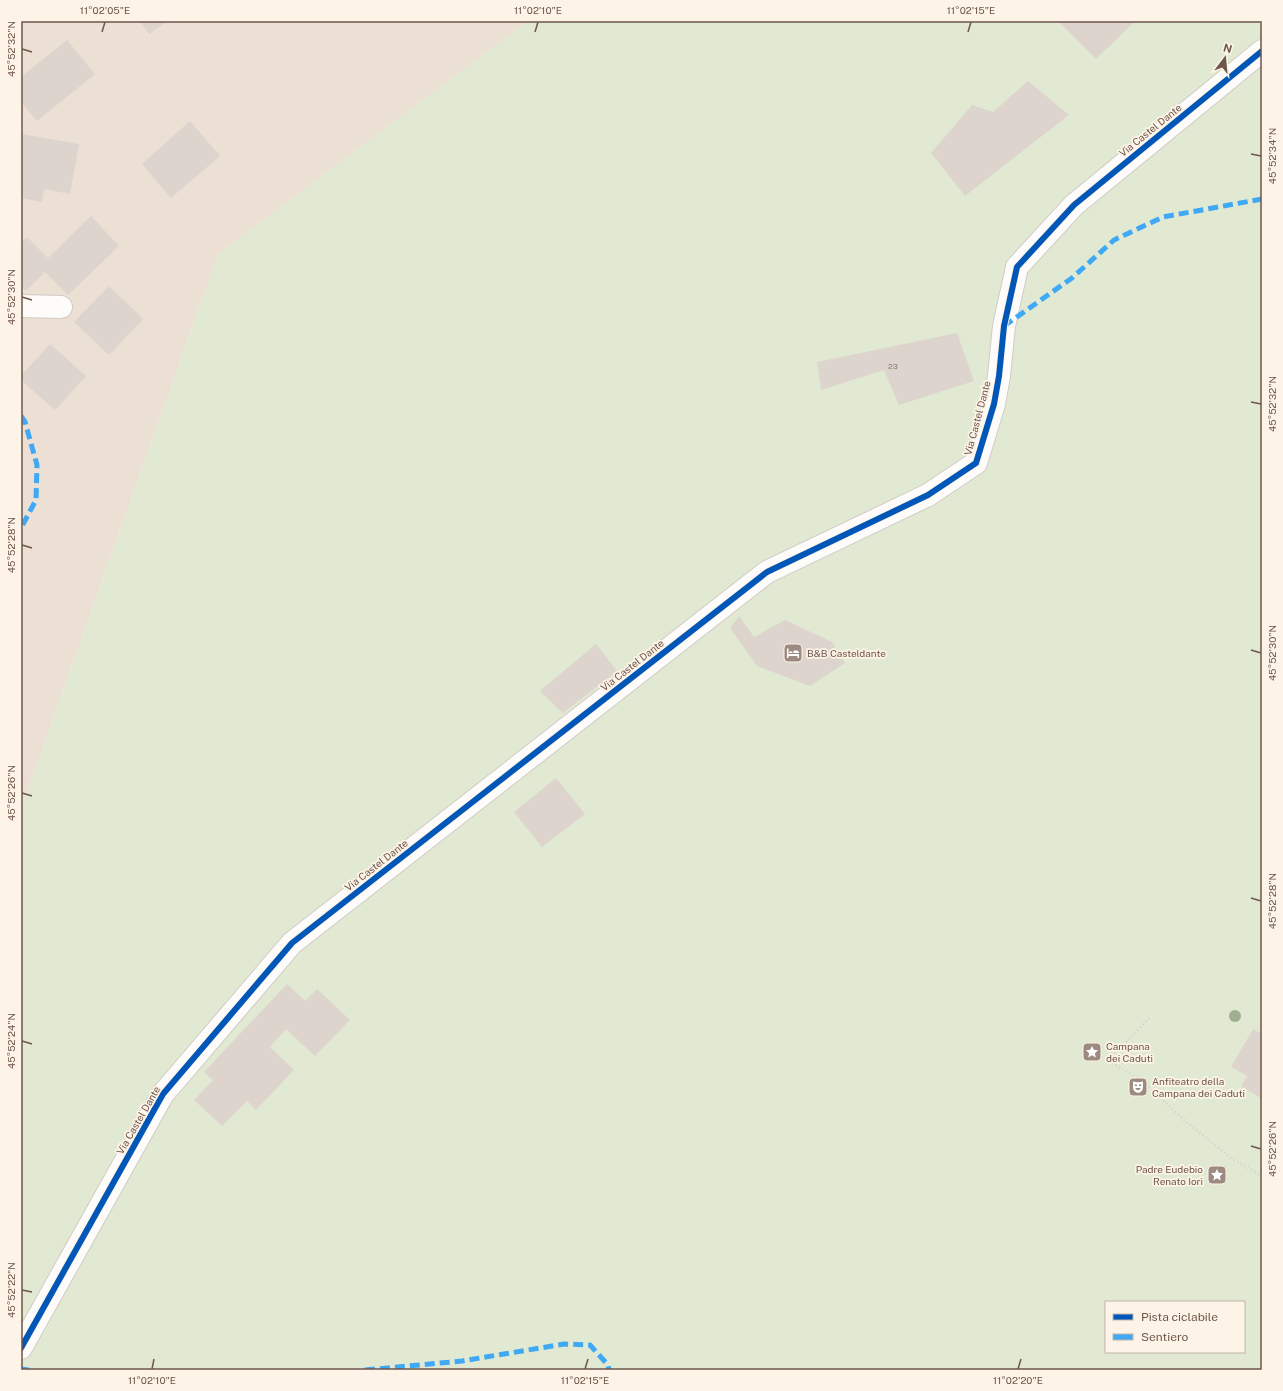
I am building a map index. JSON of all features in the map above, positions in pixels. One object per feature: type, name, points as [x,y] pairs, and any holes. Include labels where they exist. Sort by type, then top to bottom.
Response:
[{"type":"street","name":"Via Castel Dante","points":[[21,1348],[163,1094],[292,943],[767,572],[928,495],[976,463],[994,404],[999,376],[1004,326],[1017,267],[1074,205],[1262,51]]},
{"type":"street","points":[[21,306],[61,307]]},
{"type":"path","points":[[1149,1018],[1108,1062],[1140,1079],[1184,1120],[1231,1158],[1262,1176]]},
{"type":"shaded area","points":[[21,21],[528,21],[218,254],[21,809]]},
{"type":"green space","points":[[528,21],[1262,21],[1262,1034],[1253,1029],[1231,1067],[1247,1076],[1241,1086],[1262,1099],[1262,1370],[21,1370],[21,809],[218,254]]},
{"type":"building","points":[[140,21],[167,21],[149,34]]},
{"type":"building","points":[[1058,21],[1135,21],[1096,59]]},
{"type":"building","points":[[67,40],[95,74],[37,121],[21,102],[21,77]]},
{"type":"building","points":[[1028,81],[1069,115],[965,196],[931,153],[972,105],[993,112]]},
{"type":"building","points":[[190,121],[220,156],[171,198],[142,164]]},
{"type":"building","points":[[21,134],[79,144],[70,194],[44,189],[42,202],[21,198]]},
{"type":"building","points":[[91,216],[119,246],[68,295],[45,272],[26,291],[21,286],[21,242],[27,237],[48,258]]},
{"type":"building","points":[[109,286],[143,319],[109,355],[74,322]]},
{"type":"building","points":[[957,333],[974,381],[899,405],[884,370],[821,390],[817,362]]},
{"type":"building","points":[[50,344],[86,376],[55,410],[21,380],[21,376]]},
{"type":"building","name":"B&B Casteldante","points":[[739,616],[754,637],[785,620],[832,642],[845,663],[810,686],[757,666],[730,628]]},
{"type":"building","points":[[596,644],[617,671],[563,713],[540,691]]},
{"type":"building","points":[[556,778],[585,814],[542,847],[514,812]]},
{"type":"building","points":[[287,984],[305,1001],[317,989],[350,1020],[315,1056],[286,1029],[270,1047],[294,1070],[256,1110],[247,1101],[222,1126],[194,1100],[213,1080],[204,1072]]},
{"type":"building","points":[[1253,1029],[1262,1034],[1262,1099],[1241,1086],[1247,1076],[1231,1067]]},
{"type":"marked path","points":[[1004,326],[1072,278],[1114,240],[1163,217],[1262,199]]},
{"type":"marked path","points":[[21,416],[25,422],[37,465],[36,500],[21,528]]},
{"type":"marked path","points":[[365,1370],[462,1361],[564,1344],[590,1345],[608,1365],[609,1370]]},
{"type":"marked path","points":[[21,1369],[29,1370]]},
{"type":"cycle path","points":[[21,1348],[163,1094],[292,943],[767,572],[928,495],[976,463],[994,404],[999,376],[1004,326],[1017,267],[1074,205],[1262,51]]},
{"type":"place","name":"B&B Casteldante","points":[[793,653]]},
{"type":"place","name":"Campana dei Caduti","points":[[1092,1052]]},
{"type":"place","name":"Anfiteatro della Campana dei Caduti","points":[[1138,1087]]},
{"type":"place","name":"Padre Eudebio Renato Iori","points":[[1217,1175]]}]
